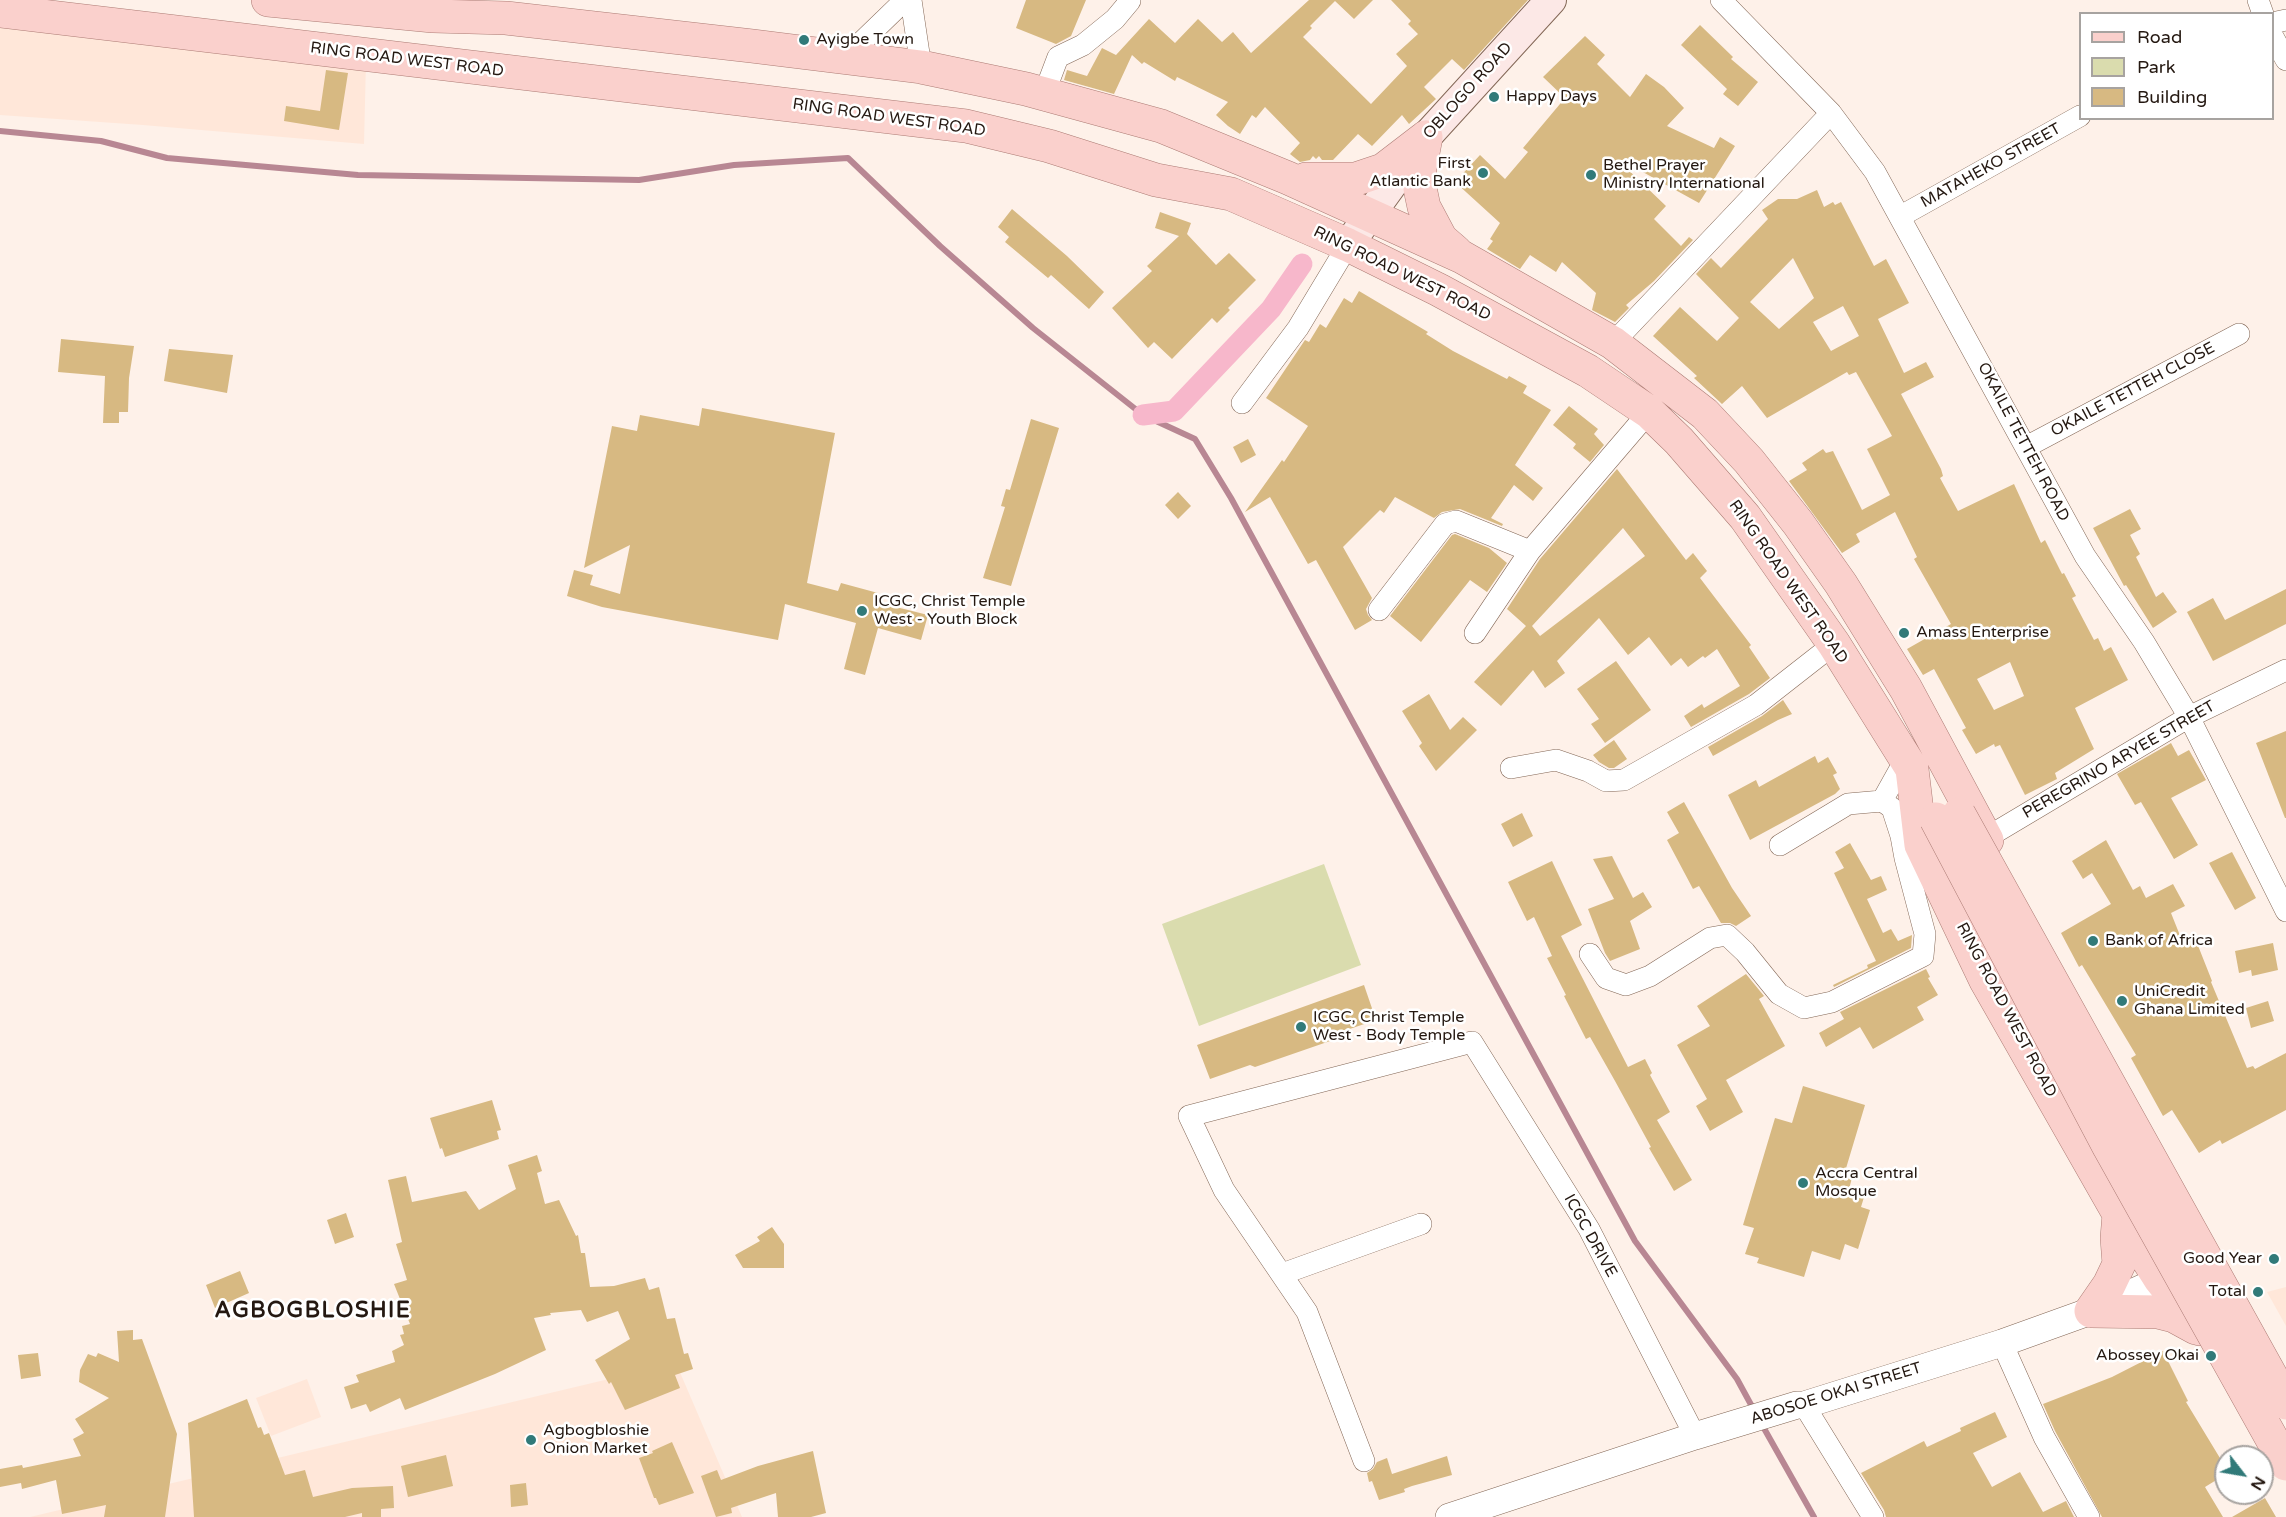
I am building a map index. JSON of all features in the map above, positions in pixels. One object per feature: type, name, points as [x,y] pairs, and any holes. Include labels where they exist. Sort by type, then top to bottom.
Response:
[{"type":"main road","points":[[268,0],[427,8],[846,57],[921,67],[1044,94],[1161,126],[1288,178],[1462,257],[1613,343],[1705,414],[1749,461],[1798,523],[1841,584],[1906,689],[2286,1382]]},
{"type":"main road","name":"OBLOGO ROAD","points":[[1348,245],[1426,137],[1551,0]]},
{"type":"main road","name":"RING ROAD WEST ROAD","points":[[0,11],[966,126],[1049,146],[1156,180],[1231,194],[1348,245],[1439,290],[1588,371],[1648,412],[1679,441],[1745,517],[1834,644],[1909,763],[1921,845],[1985,979],[2119,1214],[2160,1279],[2202,1332],[2286,1447]]},
{"type":"main road","points":[[1288,178],[1327,181],[1356,179],[1383,170],[1426,137]]},
{"type":"main road","points":[[1426,137],[1420,168],[1420,188],[1424,207],[1441,238],[1462,257]]},
{"type":"main road","points":[[1156,180],[1200,168],[1329,216],[1370,214]]},
{"type":"main road","points":[[1909,763],[1948,817],[2286,1403]]},
{"type":"main road","points":[[1948,817],[1953,776]]},
{"type":"main road","name":"RING ROAD WEST ROAD","points":[[1948,817],[2109,1147],[2286,1464]]},
{"type":"main road","points":[[2091,1311],[2109,1285],[2119,1264],[2117,1239],[2119,1214]]},
{"type":"main road","points":[[2091,1311],[2158,1312],[2174,1316],[2202,1332]]},
{"type":"street","points":[[846,57],[904,0]]},
{"type":"street","points":[[911,0],[921,67]]},
{"type":"street","name":"OKAILE TETTEH ROAD","points":[[1721,0],[1831,113],[1875,172],[2085,556],[2144,642],[2189,717],[2286,911]]},
{"type":"street","points":[[1044,94],[1058,57],[1083,45],[1115,19],[1130,1]]},
{"type":"street","points":[[2274,39],[2286,60]]},
{"type":"street","points":[[1613,343],[1831,113]]},
{"type":"street","name":"MATAHEKO STREET","points":[[1901,216],[2079,117]]},
{"type":"street","points":[[1242,403],[1298,328],[1348,245]]},
{"type":"street","name":"OKAILE TETTEH CLOSE","points":[[2026,447],[2239,334]]},
{"type":"street","points":[[1475,633],[1530,551],[1648,412]]},
{"type":"street","points":[[1379,610],[1445,524],[1456,521],[1530,551]]},
{"type":"street","points":[[1511,768],[1556,760],[1588,771],[1606,781],[1624,780],[1756,705],[1834,644]]},
{"type":"street","name":"PEREGRINO ARYEE STREET","points":[[1986,838],[2189,717],[2286,670]]},
{"type":"street","points":[[1882,801],[1909,763]]},
{"type":"street","points":[[1590,954],[1606,978],[1626,985],[1650,976],[1710,938],[1727,935],[1745,952],[1779,994],[1804,1008],[1832,1002],[1923,956],[1925,934],[1892,808],[1882,801],[1848,804],[1780,845]]},
{"type":"street","name":"ICGC DRIVE","points":[[1282,1274],[1224,1190],[1189,1116],[1472,1042],[1589,1230],[1695,1436]]},
{"type":"street","points":[[1364,1461],[1307,1312],[1282,1274],[1421,1224]]},
{"type":"street","name":"ABOSOE OKAI STREET","points":[[1449,1517],[1499,1510],[1695,1436],[2002,1343],[2091,1311],[2217,1256]]},
{"type":"street","points":[[2002,1343],[2044,1437],[2089,1517]]},
{"type":"street","points":[[1801,1405],[1873,1517]]},
{"type":"shaded area","points":[[0,19],[366,61],[364,144],[0,115]]},
{"type":"shaded area","points":[[2286,1287],[2286,1326],[2267,1292]]},
{"type":"shaded area","name":"Agbogbloshie Onion Market","points":[[676,1363],[742,1517],[30,1517]]},
{"type":"shaded area","points":[[307,1379],[321,1417],[271,1436],[256,1398]]},
{"type":"green space","points":[[1324,864],[1361,965],[1199,1026],[1162,924]]},
{"type":"building","points":[[1026,0],[1086,0],[1071,36],[1056,44],[1016,28]]},
{"type":"building","points":[[1309,0],[1373,0],[1354,19],[1335,1],[1310,26],[1312,28],[1303,37],[1371,104],[1407,66],[1396,54],[1418,34],[1408,24],[1411,21],[1391,0],[1528,0],[1464,70],[1452,59],[1424,87],[1436,99],[1409,124],[1402,115],[1372,146],[1358,134],[1333,160],[1322,160],[1319,156],[1316,159],[1313,156],[1310,160],[1300,162],[1290,154],[1300,143],[1265,107],[1256,118],[1252,115],[1240,134],[1216,115],[1228,102],[1177,77],[1175,81],[1144,62],[1142,64],[1132,55],[1114,94],[1064,80],[1067,70],[1087,76],[1102,48],[1116,55],[1149,19],[1175,43],[1198,19],[1222,42],[1233,32],[1251,53]]},
{"type":"building","points":[[1700,25],[1733,57],[1731,59],[1758,82],[1738,106],[1723,94],[1727,89],[1681,45]]},
{"type":"building","points":[[1585,36],[1605,55],[1597,64],[1630,97],[1646,74],[1664,87],[1684,108],[1667,126],[1714,148],[1720,137],[1735,146],[1699,203],[1621,160],[1619,161],[1666,206],[1654,219],[1681,246],[1689,237],[1693,240],[1654,281],[1626,305],[1629,308],[1615,322],[1592,310],[1596,293],[1562,262],[1556,272],[1530,255],[1520,269],[1487,249],[1500,223],[1455,182],[1480,155],[1505,179],[1528,152],[1523,148],[1565,98],[1543,77]]},
{"type":"building","points":[[326,70],[348,73],[339,130],[284,121],[286,106],[320,111]]},
{"type":"building","points":[[1817,190],[1824,207],[1833,202],[1835,205],[1841,202],[1874,266],[1886,259],[1909,303],[1878,319],[1904,373],[1926,362],[1934,377],[1901,394],[1941,469],[1943,476],[1940,478],[1958,511],[2014,484],[2041,543],[2045,540],[2076,596],[2072,598],[2094,640],[2098,638],[2104,651],[2111,647],[2128,680],[2075,708],[2094,749],[2055,773],[2057,779],[2025,795],[2000,745],[1995,747],[1994,744],[1976,754],[1962,730],[1966,728],[1934,669],[1923,675],[1907,649],[1951,624],[1914,559],[1917,557],[1895,512],[1856,534],[1860,542],[1842,553],[1789,481],[1807,470],[1802,463],[1823,449],[1826,453],[1833,451],[1862,510],[1890,495],[1867,449],[1892,436],[1856,372],[1849,375],[1847,372],[1767,418],[1742,386],[1722,404],[1694,378],[1697,376],[1653,336],[1680,307],[1717,341],[1739,318],[1696,274],[1711,258],[1721,268],[1768,219],[1762,210],[1778,199],[1797,199]],"holes":[[[1793,258],[1814,298],[1779,329],[1750,302]],[[1843,306],[1859,336],[1831,351],[1813,322]],[[2010,662],[2024,696],[1994,710],[1977,679]]]},
{"type":"building","points":[[1012,209],[1067,256],[1104,292],[1089,309],[1051,275],[1048,278],[1005,242],[1009,237],[998,227]]},
{"type":"building","points":[[1160,212],[1191,223],[1187,234],[1216,265],[1229,253],[1256,280],[1228,308],[1230,310],[1217,323],[1212,318],[1172,359],[1154,342],[1148,348],[1112,308],[1152,271],[1147,266],[1179,236],[1155,228]]},
{"type":"building","points":[[1359,291],[1428,332],[1426,334],[1453,351],[1507,379],[1509,376],[1527,386],[1523,393],[1551,410],[1515,465],[1543,488],[1533,501],[1514,485],[1491,518],[1503,524],[1502,526],[1460,509],[1442,512],[1434,518],[1395,497],[1384,513],[1380,510],[1343,547],[1372,598],[1366,609],[1372,620],[1355,630],[1316,560],[1308,564],[1270,497],[1245,512],[1282,460],[1284,462],[1308,426],[1266,398],[1305,340],[1309,342],[1320,324],[1326,328],[1344,298],[1352,303]]},
{"type":"building","points":[[61,339],[134,346],[129,378],[128,412],[119,412],[119,423],[103,423],[105,376],[58,372]]},
{"type":"building","points":[[169,349],[233,355],[227,393],[164,381]]},
{"type":"building","points":[[1569,406],[1598,429],[1594,434],[1604,445],[1590,462],[1573,448],[1576,444],[1553,425]]},
{"type":"building","points":[[702,408],[835,433],[807,583],[838,591],[841,583],[878,593],[876,602],[928,615],[921,640],[878,628],[865,675],[844,669],[856,623],[785,604],[778,640],[602,607],[567,596],[574,570],[593,575],[590,585],[620,594],[630,545],[584,568],[612,426],[637,431],[640,415],[699,426]]},
{"type":"building","points":[[1031,419],[1059,428],[1011,586],[983,578],[1005,507],[1001,506],[1006,489],[1010,490]]},
{"type":"building","points":[[1248,439],[1256,455],[1241,463],[1233,447]]},
{"type":"building","points":[[1617,469],[1686,560],[1693,553],[1707,571],[1700,578],[1751,645],[1749,647],[1770,678],[1749,694],[1691,727],[1684,716],[1702,704],[1704,708],[1740,686],[1717,649],[1688,667],[1681,658],[1671,666],[1649,637],[1628,655],[1599,618],[1557,661],[1565,673],[1545,688],[1533,670],[1501,706],[1474,682],[1526,626],[1507,609],[1540,559]],"holes":[[[1623,528],[1645,556],[1540,636],[1532,626]]]},
{"type":"building","points":[[1178,492],[1191,506],[1178,519],[1165,505]]},
{"type":"building","points":[[2130,509],[2141,529],[2130,535],[2140,554],[2136,557],[2156,597],[2163,592],[2177,612],[2153,628],[2126,585],[2124,586],[2093,528]]},
{"type":"building","points":[[1455,534],[1489,548],[1507,563],[1487,592],[1470,580],[1421,642],[1390,616]]},
{"type":"building","points":[[2286,589],[2286,624],[2213,661],[2187,612],[2213,598],[2225,620]]},
{"type":"building","points":[[1616,661],[1651,710],[1605,743],[1591,724],[1599,719],[1577,689]]},
{"type":"building","points":[[1429,694],[1450,730],[1463,717],[1477,730],[1436,771],[1419,746],[1422,743],[1402,711]]},
{"type":"building","points":[[1783,700],[1792,714],[1713,756],[1708,747],[1762,716]]},
{"type":"building","points":[[2286,731],[2286,818],[2285,818],[2256,743]]},
{"type":"building","points":[[1614,740],[1627,759],[1614,768],[1609,768],[1593,755]]},
{"type":"building","points":[[2171,743],[2178,756],[2189,750],[2206,780],[2171,798],[2198,845],[2174,859],[2141,802],[2135,805],[2117,774]]},
{"type":"building","points":[[1815,756],[1818,763],[1828,757],[1837,773],[1833,775],[1840,789],[1835,794],[1750,840],[1728,795],[1756,780],[1759,787]]},
{"type":"building","points":[[1684,802],[1732,888],[1751,916],[1736,926],[1721,923],[1699,886],[1693,889],[1667,840],[1679,833],[1667,812]]},
{"type":"building","points":[[1522,813],[1533,836],[1513,847],[1501,824]]},
{"type":"building","points":[[2106,840],[2133,890],[2140,886],[2146,898],[2173,884],[2185,906],[2171,913],[2183,943],[2195,938],[2247,1068],[2253,1066],[2255,1069],[2286,1053],[2286,1110],[2222,1144],[2220,1140],[2199,1153],[2172,1110],[2163,1116],[2131,1058],[2136,1055],[2082,965],[2079,967],[2061,933],[2111,904],[2092,873],[2083,879],[2072,861]]},
{"type":"building","points":[[1850,843],[1871,880],[1881,876],[1887,890],[1867,899],[1883,933],[1891,929],[1898,941],[1912,935],[1911,948],[1834,987],[1833,985],[1868,968],[1867,965],[1876,961],[1834,873],[1844,868],[1835,852]]},
{"type":"building","points":[[2232,852],[2256,898],[2235,910],[2209,863]]},
{"type":"building","points":[[1612,856],[1633,898],[1643,892],[1652,907],[1630,921],[1640,949],[1610,961],[1588,909],[1614,899],[1593,859]]},
{"type":"building","points":[[1552,861],[1582,925],[1561,936],[1628,1067],[1645,1059],[1652,1073],[1650,1075],[1670,1112],[1657,1120],[1692,1180],[1674,1191],[1615,1081],[1590,1037],[1586,1039],[1564,996],[1566,995],[1547,958],[1552,956],[1534,917],[1527,921],[1508,882]]},
{"type":"building","points":[[2273,943],[2278,970],[2252,976],[2251,970],[2239,973],[2235,951]]},
{"type":"building","points":[[1926,969],[1930,977],[1928,978],[1938,995],[1917,1007],[1924,1020],[1873,1049],[1860,1027],[1826,1047],[1819,1033],[1844,1019],[1840,1012]]},
{"type":"building","points":[[1746,974],[1764,996],[1759,999],[1785,1046],[1726,1080],[1743,1112],[1710,1131],[1696,1106],[1707,1099],[1677,1045],[1710,1026],[1697,1006]]},
{"type":"building","name":"ICGC, Christ Temple West - Body Temple","points":[[1364,985],[1376,1020],[1335,1034],[1333,1040],[1255,1067],[1250,1065],[1210,1079],[1197,1045]]},
{"type":"building","points":[[2268,1001],[2274,1021],[2251,1028],[2246,1008]]},
{"type":"building","name":"Accra Central Mosque","points":[[1803,1086],[1865,1105],[1844,1175],[1852,1178],[1849,1189],[1865,1194],[1861,1207],[1870,1210],[1858,1249],[1845,1244],[1840,1260],[1812,1251],[1804,1277],[1757,1263],[1759,1258],[1745,1254],[1754,1228],[1743,1225],[1775,1118],[1792,1123]]},
{"type":"building","points":[[492,1100],[501,1130],[497,1131],[499,1139],[445,1157],[430,1118]]},
{"type":"building","points":[[537,1155],[542,1171],[537,1173],[545,1204],[559,1200],[576,1236],[578,1235],[581,1253],[585,1253],[590,1287],[614,1286],[645,1278],[649,1290],[659,1287],[667,1319],[675,1318],[684,1354],[688,1353],[693,1369],[675,1375],[680,1388],[625,1410],[611,1382],[609,1384],[595,1360],[630,1339],[618,1311],[587,1322],[581,1310],[550,1313],[551,1315],[534,1318],[546,1350],[495,1374],[405,1410],[400,1398],[370,1412],[366,1404],[351,1409],[344,1387],[359,1382],[356,1375],[395,1362],[392,1351],[404,1345],[400,1335],[404,1334],[402,1326],[410,1324],[394,1284],[407,1280],[396,1244],[402,1242],[388,1180],[406,1176],[412,1202],[466,1191],[479,1210],[516,1189],[508,1165]]},
{"type":"building","points":[[346,1213],[354,1237],[335,1244],[327,1220]]},
{"type":"building","points":[[772,1227],[784,1244],[784,1268],[743,1268],[735,1255],[760,1241],[757,1237]]},
{"type":"building","points":[[240,1271],[249,1293],[215,1308],[206,1285]]},
{"type":"building","points":[[133,1330],[133,1340],[142,1339],[177,1434],[165,1517],[104,1517],[106,1505],[62,1514],[56,1480],[22,1489],[21,1483],[0,1487],[0,1469],[22,1465],[23,1468],[81,1456],[73,1439],[84,1433],[75,1419],[109,1398],[79,1382],[80,1370],[88,1354],[96,1357],[98,1353],[119,1362],[117,1331]]},
{"type":"building","points":[[2163,1351],[2188,1401],[2186,1402],[2214,1448],[2214,1481],[2205,1487],[2223,1517],[2102,1517],[2055,1431],[2043,1404],[2112,1377]]},
{"type":"building","points":[[38,1353],[41,1376],[21,1379],[18,1355]]},
{"type":"building","points":[[247,1399],[258,1428],[261,1427],[264,1435],[269,1433],[285,1475],[305,1470],[313,1497],[352,1488],[393,1486],[394,1508],[381,1509],[381,1517],[362,1517],[362,1513],[345,1517],[194,1517],[188,1423]]},
{"type":"building","points":[[1995,1412],[2007,1437],[1973,1453],[1992,1487],[2020,1472],[2043,1512],[2066,1501],[2074,1517],[1886,1517],[1861,1473],[1924,1441],[1927,1447]]},
{"type":"building","points":[[672,1442],[694,1493],[659,1505],[654,1498],[639,1458]]},
{"type":"building","points":[[813,1451],[826,1513],[811,1517],[778,1517],[776,1493],[731,1508],[732,1513],[716,1517],[701,1476],[717,1470],[721,1480],[758,1466]]},
{"type":"building","points":[[446,1455],[453,1486],[408,1497],[401,1466]]},
{"type":"building","points":[[1447,1456],[1452,1475],[1412,1486],[1404,1489],[1405,1492],[1379,1500],[1372,1481],[1369,1482],[1367,1473],[1377,1462],[1387,1458],[1392,1474]]},
{"type":"building","points":[[526,1483],[528,1505],[511,1507],[510,1485]]},
{"type":"building","points":[[2253,1505],[2269,1505],[2276,1517],[2232,1517]]},
{"type":"waterway","points":[[0,131],[101,141],[167,158],[358,175],[639,180],[734,165],[848,158],[940,246],[1033,328],[1143,415],[1195,439],[1231,498],[1635,1241],[1737,1379],[1755,1412]]},
{"type":"waterway","points":[[1143,415],[1174,411],[1271,309],[1302,264]]},
{"type":"waterway","points":[[1761,1423],[1814,1517]]},
{"type":"place","name":"Ayigbe Town","points":[[804,40]]},
{"type":"place","name":"Happy Days","points":[[1494,97]]},
{"type":"place","name":"First Atlantic Bank","points":[[1483,173]]},
{"type":"place","name":"Bethel Prayer Ministry International","points":[[1591,175]]},
{"type":"place","name":"ICGC, Christ Temple West - Youth Block","points":[[862,611]]},
{"type":"place","name":"Amass Enterprise","points":[[1904,633]]},
{"type":"place","name":"Bank of Africa","points":[[2093,941]]},
{"type":"place","name":"UniCredit Ghana Limited","points":[[2122,1001]]},
{"type":"place","name":"ICGC, Christ Temple West - Body Temple","points":[[1301,1027]]},
{"type":"place","name":"Accra Central Mosque","points":[[1803,1183]]},
{"type":"place","name":"Good Year","points":[[2274,1259]]},
{"type":"place","name":"Total","points":[[2258,1292]]},
{"type":"place","name":"Abossey Okai","points":[[2211,1356]]},
{"type":"place","name":"Agbogbloshie Onion Market","points":[[531,1440]]},
{"type":"district","name":"AGBOGBLOSHIE","points":[[313,1311]]}]
